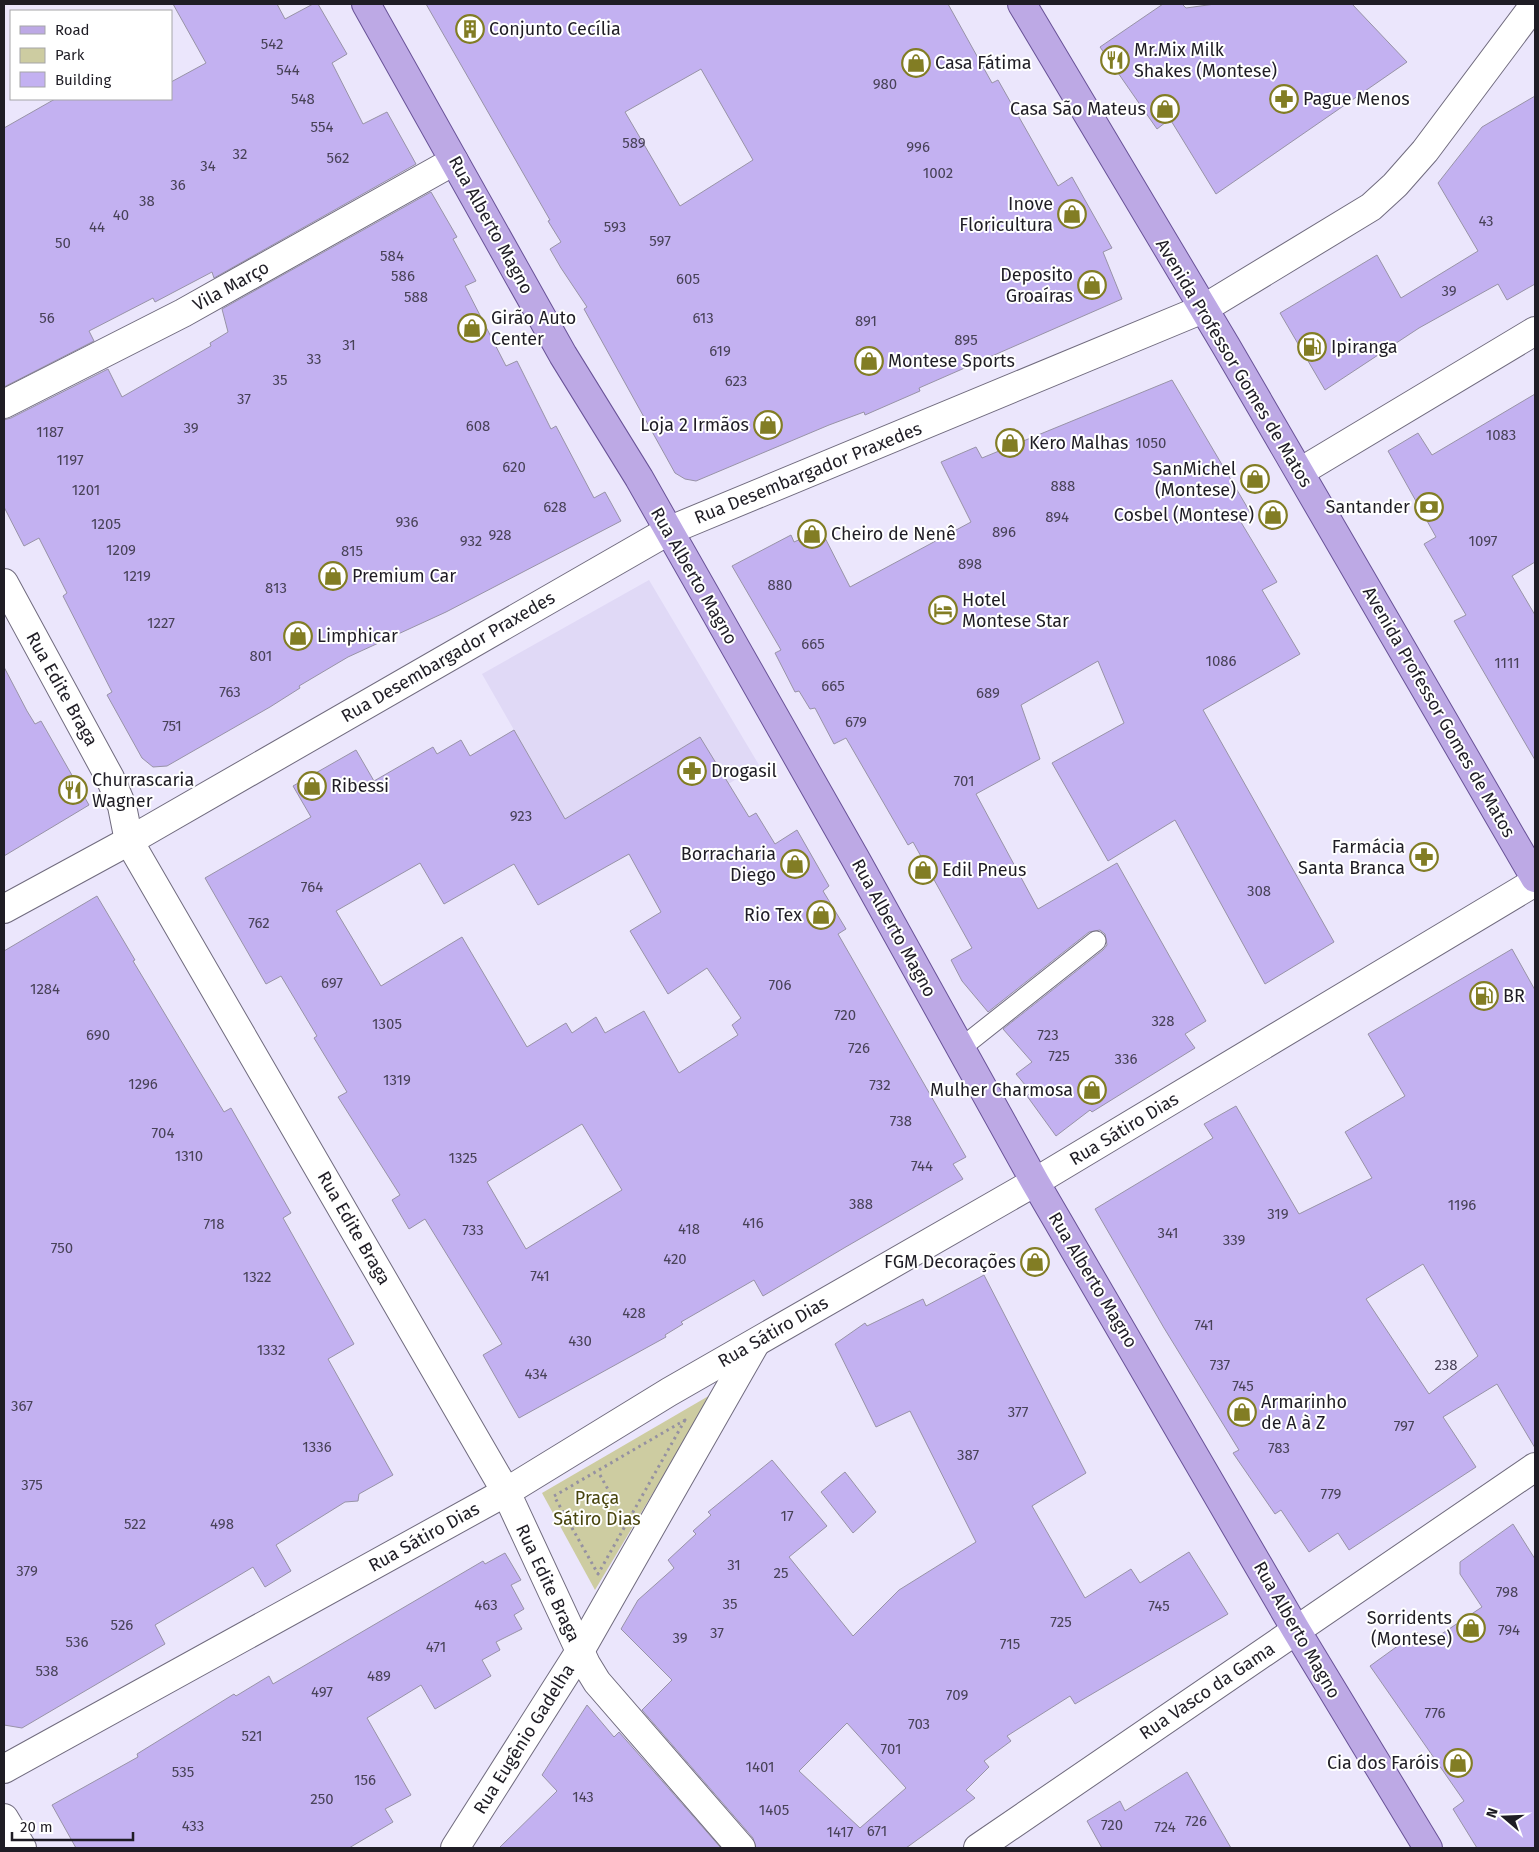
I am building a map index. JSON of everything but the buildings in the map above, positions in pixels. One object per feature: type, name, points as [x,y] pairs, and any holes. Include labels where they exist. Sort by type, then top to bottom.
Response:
[{"type":"main road","name":"Rua Alberto Magno","points":[[366,4],[564,354],[668,530],[1035,1182],[1296,1630],[1428,1848]]},
{"type":"main road","name":"Avenida Professor Gomes de Matos","points":[[1022,4],[1300,472],[1535,878]]},
{"type":"street","name":"Rua Desembargador Praxedes","points":[[4,909],[129,841],[668,530],[1203,308],[1298,253],[1384,197],[1424,151],[1535,4]]},
{"type":"street","name":"Vila Março","points":[[4,404],[183,313],[454,161]]},
{"type":"street","points":[[1300,472],[1535,331]]},
{"type":"street","name":"Rua Edite Braga","points":[[4,583],[110,778],[122,806],[129,841],[506,1492],[580,1651],[597,1682],[741,1848]]},
{"type":"street","name":"Rua Sátiro Dias","points":[[4,1769],[506,1492],[756,1342],[1035,1182],[1535,882]]},
{"type":"street","name":"Rua Eugênio Gadelha","points":[[455,1848],[580,1651],[756,1342]]},
{"type":"street","name":"Rua Vasco da Gama","points":[[978,1848],[1535,1467]]},
{"type":"street","points":[[4,1818],[22,1848]]},
{"type":"lane","points":[[961,1048],[1096,941]]},
{"type":"path","points":[[685,1420],[627,1523],[598,1574],[554,1496],[685,1420]]},
{"type":"path","points":[[597,1470],[627,1523]]},
{"type":"shaded area","points":[[649,580],[759,765],[593,868],[482,674]]},
{"type":"green space","name":"Praça Sátiro Dias","points":[[712,1394],[595,1590],[542,1493]]},
{"type":"place","name":"Conjunto Cecília","points":[[470,29]]},
{"type":"place","name":"Mr.Mix Milk Shakes (Montese)","points":[[1115,60]]},
{"type":"place","name":"Casa Fátima","points":[[916,63]]},
{"type":"place","name":"Pague Menos","points":[[1284,99]]},
{"type":"place","name":"Casa São Mateus","points":[[1165,109]]},
{"type":"place","name":"Inove Floricultura","points":[[1072,214]]},
{"type":"place","name":"Deposito Groaíras","points":[[1092,285]]},
{"type":"place","name":"Girão Auto Center","points":[[472,328]]},
{"type":"place","name":"Ipiranga","points":[[1312,347]]},
{"type":"place","name":"Montese Sports","points":[[869,361]]},
{"type":"place","name":"Loja 2 Irmãos","points":[[768,425]]},
{"type":"place","name":"Kero Malhas","points":[[1010,443]]},
{"type":"place","name":"SanMichel (Montese)","points":[[1255,479]]},
{"type":"place","name":"Santander","points":[[1429,507]]},
{"type":"place","name":"Cosbel (Montese)","points":[[1273,515]]},
{"type":"place","name":"Cheiro de Nenê","points":[[812,534]]},
{"type":"place","name":"Premium Car","points":[[333,576]]},
{"type":"place","name":"Hotel Montese Star","points":[[943,610]]},
{"type":"place","name":"Limphicar","points":[[298,636]]},
{"type":"place","name":"Drogasil","points":[[692,771]]},
{"type":"place","name":"Ribessi","points":[[312,786]]},
{"type":"place","name":"Churrascaria Wagner","points":[[73,790]]},
{"type":"place","name":"Farmácia Santa Branca","points":[[1424,857]]},
{"type":"place","name":"Borracharia Diego","points":[[795,864]]},
{"type":"place","name":"Edil Pneus","points":[[923,870]]},
{"type":"place","name":"Rio Tex","points":[[821,915]]},
{"type":"place","name":"BR","points":[[1484,996]]},
{"type":"place","name":"Mulher Charmosa","points":[[1092,1090]]},
{"type":"place","name":"FGM Decorações","points":[[1035,1262]]},
{"type":"place","name":"Armarinho de A à Z","points":[[1242,1412]]},
{"type":"place","name":"Sorridents (Montese)","points":[[1471,1628]]},
{"type":"place","name":"Cia dos Faróis","points":[[1458,1763]]}]
